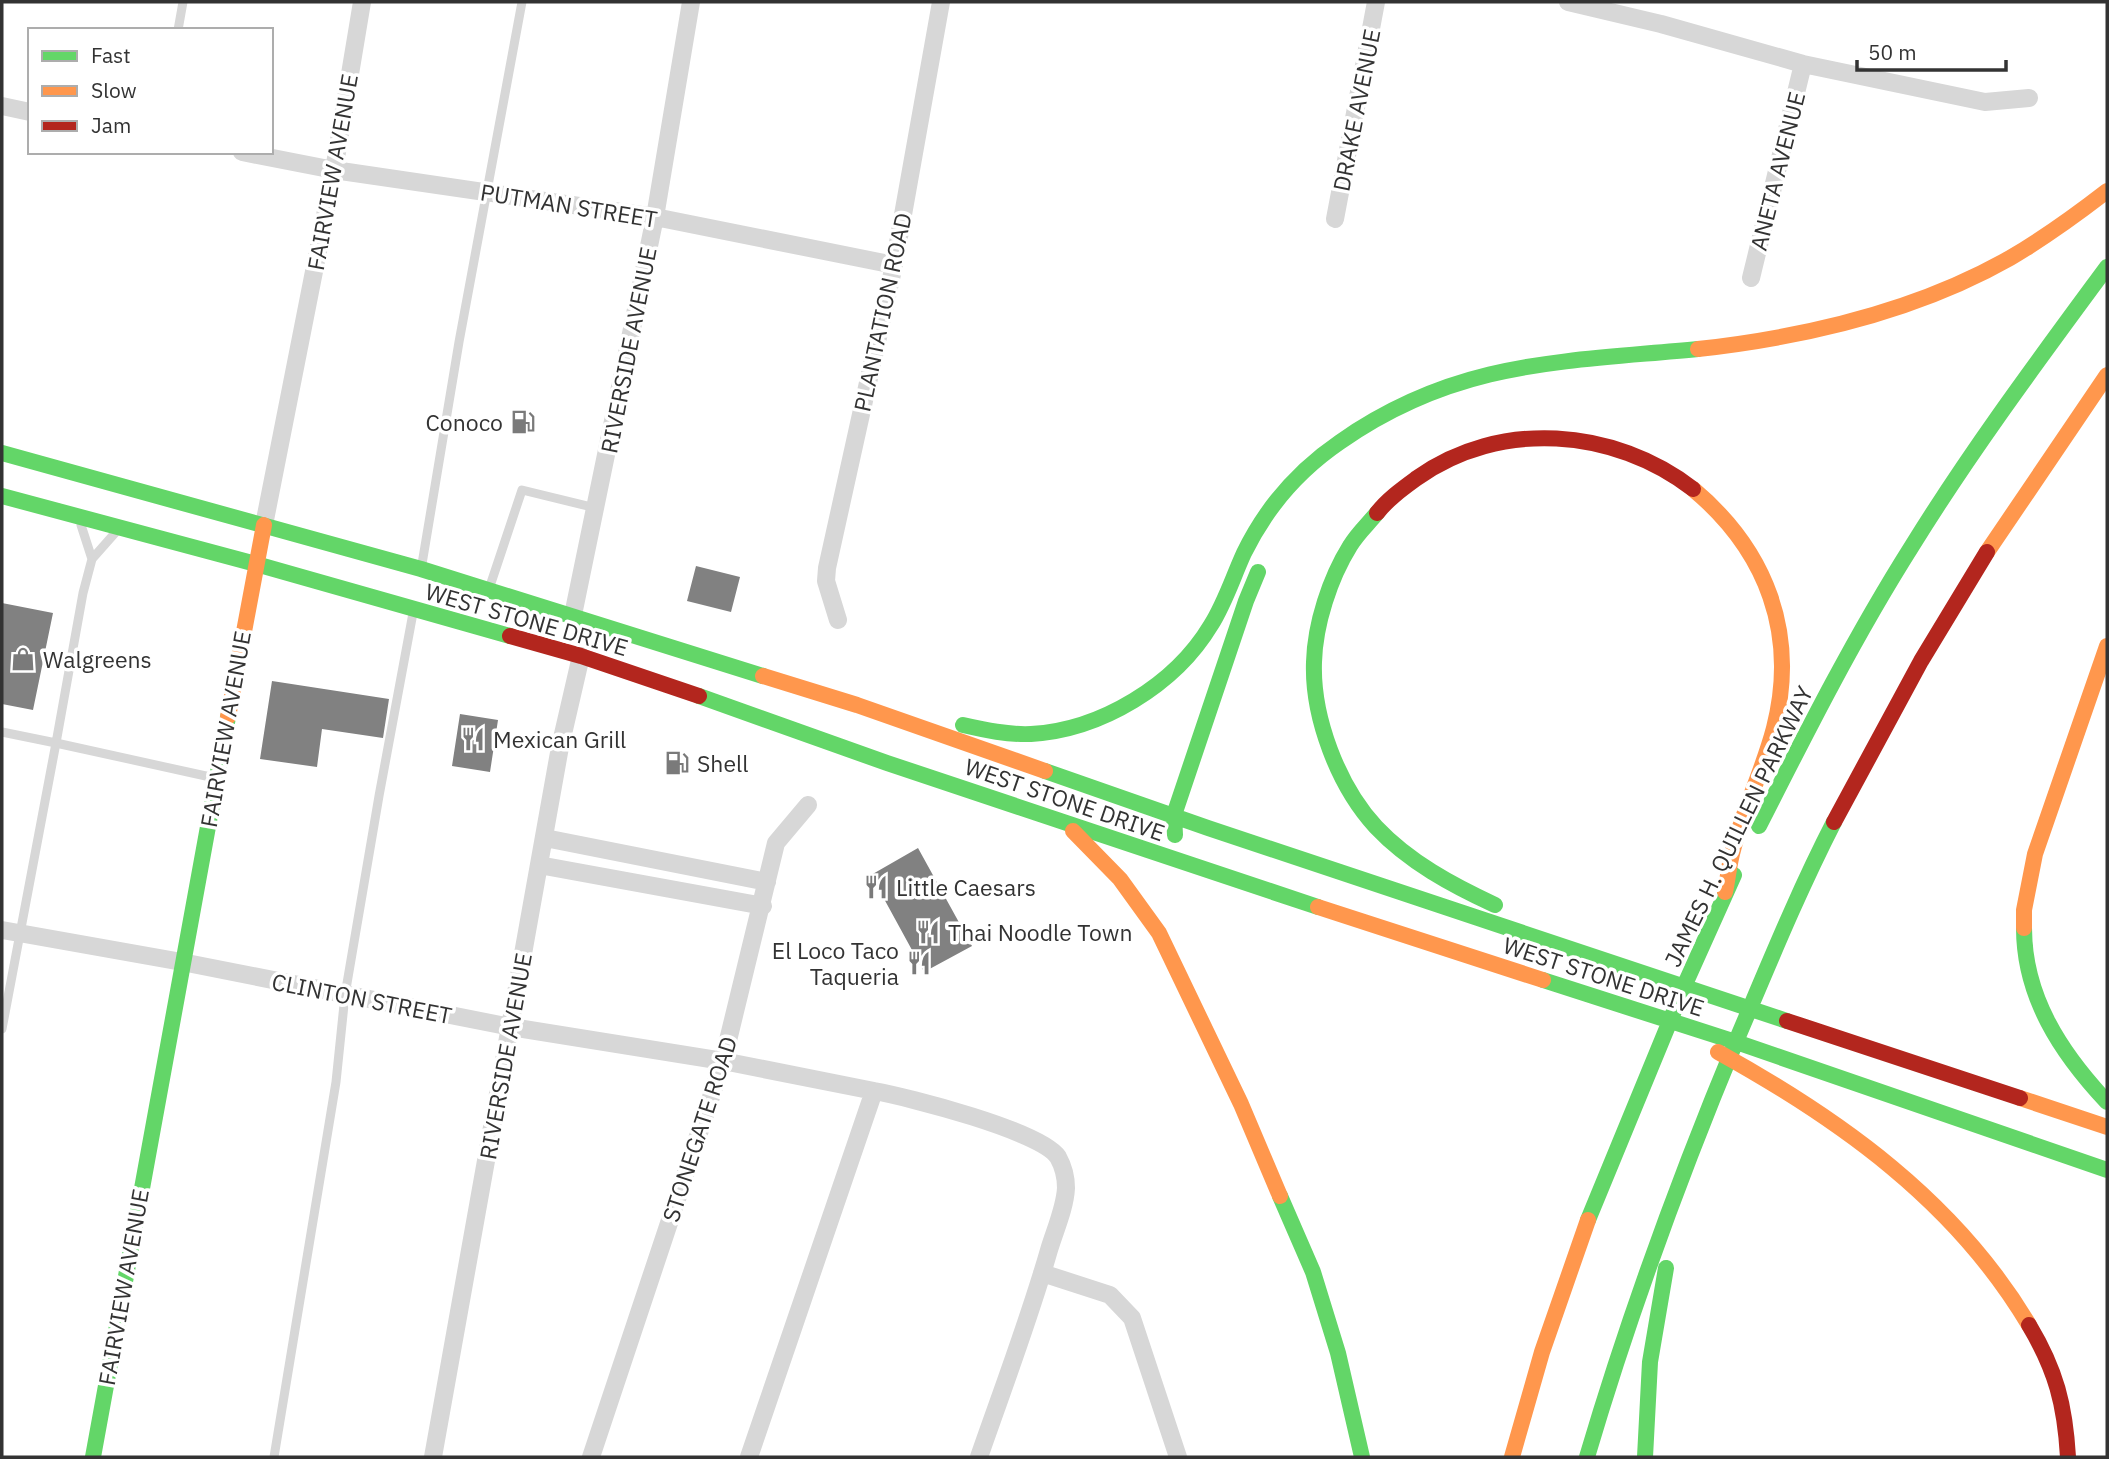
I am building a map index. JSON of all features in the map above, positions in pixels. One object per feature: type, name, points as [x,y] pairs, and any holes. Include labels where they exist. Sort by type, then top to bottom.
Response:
[{"type":"main road","points":[[856,705],[1005,733],[1077,726],[1130,702],[1151,689],[1194,650],[1210,627],[1245,552],[1270,509],[1293,480],[1338,444],[1395,409],[1437,389],[1481,375],[1536,365],[1728,346],[1794,335],[1870,316],[1947,288],[2007,260],[2069,220],[2107,191]]},
{"type":"main road","name":"JAMES H. QUILLEN PARKWAY","points":[[1512,1457],[1534,1373],[1574,1254],[1637,1095],[1725,892],[1886,587],[2018,388],[2107,267]]},
{"type":"main road","points":[[1587,1457],[1608,1383],[1702,1126],[1822,843],[1891,710],[1964,588],[2040,468],[2107,375]]},
{"type":"main road","points":[[1636,969],[1435,876],[1387,838],[1363,811],[1346,786],[1319,723],[1314,692],[1317,626],[1326,591],[1341,558],[1385,500],[1451,456],[1518,439],[1553,437],[1585,440],[1622,449],[1651,461],[1681,478],[1734,528],[1754,558],[1769,588],[1779,624],[1782,653],[1781,698],[1772,740],[1732,851],[1725,892]]},
{"type":"main road","points":[[1289,512],[1338,444]]},
{"type":"main road","name":"WEST STONE DRIVE","points":[[2,453],[421,569],[856,705],[1174,815],[2107,1127]]},
{"type":"main road","name":"WEST STONE DRIVE","points":[[2,496],[256,564],[581,656],[1064,823],[1739,1043],[2107,1170]]},
{"type":"main road","name":"FAIRVIEW AVENUE","points":[[93,1457],[264,525]]},
{"type":"main road","points":[[1186,864],[1179,853],[1174,815],[1246,601],[1265,556]]},
{"type":"main road","points":[[414,609],[453,601]]},
{"type":"main road","points":[[548,628],[573,615]]},
{"type":"main road","points":[[581,656],[594,647],[609,645],[781,697],[813,692]]},
{"type":"main road","points":[[2107,646],[2039,841],[2028,878],[2024,916],[2025,950],[2032,986],[2045,1022],[2065,1055],[2107,1102]]},
{"type":"main road","points":[[1064,823],[1104,859],[1147,913],[1241,1104],[1313,1272],[1338,1353],[1362,1457]]},
{"type":"main road","points":[[1652,1016],[1754,1072],[1859,1140],[1906,1178],[1949,1222],[1984,1260],[2017,1304],[2040,1343],[2055,1380],[2066,1420],[2068,1457]]},
{"type":"main road","points":[[1645,1457],[1644,1417],[1660,1293],[1702,1126]]},
{"type":"street","name":"FAIRVIEW AVENUE","points":[[264,525],[334,170],[362,2]]},
{"type":"street","name":"RIVERSIDE AVENUE","points":[[573,615],[655,217],[691,2]]},
{"type":"street","name":"PLANTATION ROAD","points":[[838,620],[826,581],[827,568],[894,265],[941,2]]},
{"type":"street","name":"DRAKE AVENUE","points":[[1335,219],[1376,2]]},
{"type":"street","points":[[1568,2],[1661,24],[1803,64],[1985,102],[2029,98]]},
{"type":"street","name":"ANETA AVENUE","points":[[1751,278],[1803,64]]},
{"type":"street","points":[[2,106],[28,112]]},
{"type":"street","name":"PUTMAN STREET","points":[[252,154],[334,170],[655,217],[894,265]]},
{"type":"street","name":"RIVERSIDE AVENUE","points":[[433,1457],[560,747],[581,656]]},
{"type":"street","name":"STONEGATE ROAD","points":[[591,1457],[723,1061],[776,844],[808,805]]},
{"type":"street","points":[[545,838],[767,882]]},
{"type":"street","points":[[539,865],[763,906]]},
{"type":"street","name":"CLINTON STREET","points":[[10,931],[511,1027],[723,1061],[910,1097],[1023,1135],[1049,1149],[1057,1155],[1063,1168],[1066,1187],[1064,1201],[979,1457]]},
{"type":"street","points":[[749,1457],[874,1091]]},
{"type":"street","points":[[1042,1273],[1110,1295],[1132,1318],[1178,1457]]},
{"type":"lane","points":[[177,28],[183,2]]},
{"type":"lane","points":[[421,569],[522,2]]},
{"type":"lane","points":[[489,590],[522,490],[596,508]]},
{"type":"lane","points":[[78,516],[92,559]]},
{"type":"lane","points":[[2,1029],[10,931],[56,743],[83,593],[92,559],[120,528]]},
{"type":"lane","points":[[274,1457],[336,1082],[345,995],[414,609]]},
{"type":"lane","points":[[2,732],[216,778]]},
{"type":"building","points":[[696,566],[740,577],[731,612],[687,601]]},
{"type":"building","name":"Walgreens","points":[[2,603],[53,613],[33,710],[2,704]]},
{"type":"building","points":[[272,681],[389,699],[383,738],[322,729],[317,767],[260,759]]},
{"type":"building","points":[[460,714],[498,720],[490,772],[452,766]]},
{"type":"building","points":[[918,848],[972,946],[924,972],[871,875]]},
{"type":"traffic: fast","points":[[1759,826],[1851,649],[1912,546],[1982,439],[2107,267]]},
{"type":"traffic: fast","points":[[963,725],[1014,734],[1057,731],[1109,714],[1157,685],[1178,667],[1211,625],[1244,553],[1273,505],[1297,478],[1325,453],[1383,415],[1426,395],[1469,380],[1512,370],[1602,357],[1698,349]]},
{"type":"traffic: fast","points":[[2,453],[421,569],[763,676]]},
{"type":"traffic: fast","points":[[2,496],[510,636]]},
{"type":"traffic: fast","points":[[1377,513],[1356,537],[1343,559],[1330,587],[1321,617],[1314,662],[1323,728],[1330,750],[1350,792],[1376,827],[1402,851],[1432,872],[1495,905]]},
{"type":"traffic: fast","points":[[1175,835],[1174,815],[1258,572]]},
{"type":"traffic: fast","points":[[699,696],[887,763],[1318,907]]},
{"type":"traffic: fast","points":[[93,1457],[228,717]]},
{"type":"traffic: fast","points":[[1045,771],[1787,1021]]},
{"type":"traffic: fast","points":[[1587,1457],[1638,1298],[1695,1142],[1784,929],[1834,822]]},
{"type":"traffic: fast","points":[[1588,1220],[1686,982],[1734,875]]},
{"type":"traffic: fast","points":[[2024,928],[2030,977],[2048,1022],[2075,1064],[2107,1102]]},
{"type":"traffic: fast","points":[[1543,980],[1739,1043],[2107,1170]]},
{"type":"traffic: fast","points":[[1280,1196],[1313,1272],[1338,1353],[1362,1457]]},
{"type":"traffic: fast","points":[[1645,1457],[1650,1362],[1666,1268]]},
{"type":"traffic: slow","points":[[1698,349],[1819,329],[1859,319],[1936,293],[2010,258],[2107,191]]},
{"type":"traffic: slow","points":[[1987,552],[2107,375]]},
{"type":"traffic: slow","points":[[1693,489],[1719,513],[1740,539],[1757,567],[1770,596],[1778,627],[1782,660],[1774,728],[1737,834],[1725,892]]},
{"type":"traffic: slow","points":[[228,717],[264,525]]},
{"type":"traffic: slow","points":[[2024,928],[2024,910],[2035,854],[2107,646]]},
{"type":"traffic: slow","points":[[763,676],[857,705],[1045,771]]},
{"type":"traffic: slow","points":[[1073,831],[1120,879],[1159,933],[1241,1104],[1280,1196]]},
{"type":"traffic: slow","points":[[1318,907],[1543,980]]},
{"type":"traffic: slow","points":[[1718,1052],[1764,1078],[1851,1136],[1931,1202],[1967,1240],[2000,1281],[2029,1325]]},
{"type":"traffic: slow","points":[[2020,1098],[2107,1127]]},
{"type":"traffic: slow","points":[[1512,1457],[1542,1352],[1588,1220]]},
{"type":"traffic: jam","points":[[1377,513],[1406,486],[1449,459],[1484,446],[1520,439],[1556,438],[1593,443],[1628,453],[1662,469],[1693,489]]},
{"type":"traffic: jam","points":[[1834,822],[1921,661],[1987,552]]},
{"type":"traffic: jam","points":[[510,636],[581,656],[699,696]]},
{"type":"traffic: jam","points":[[1787,1021],[2020,1098]]},
{"type":"traffic: jam","points":[[2029,1325],[2058,1388],[2068,1457]]},
{"type":"place","name":"Conoco","points":[[523,422]]},
{"type":"place","name":"Walgreens","points":[[23,659]]},
{"type":"place","name":"Mexican Grill","points":[[473,739]]},
{"type":"place","name":"Shell","points":[[677,763]]},
{"type":"place","name":"Little Caesars","points":[[876,887]]},
{"type":"place","name":"Thai Noodle Town","points":[[928,932]]},
{"type":"place","name":"El Loco Taco Taqueria","points":[[919,963]]}]
